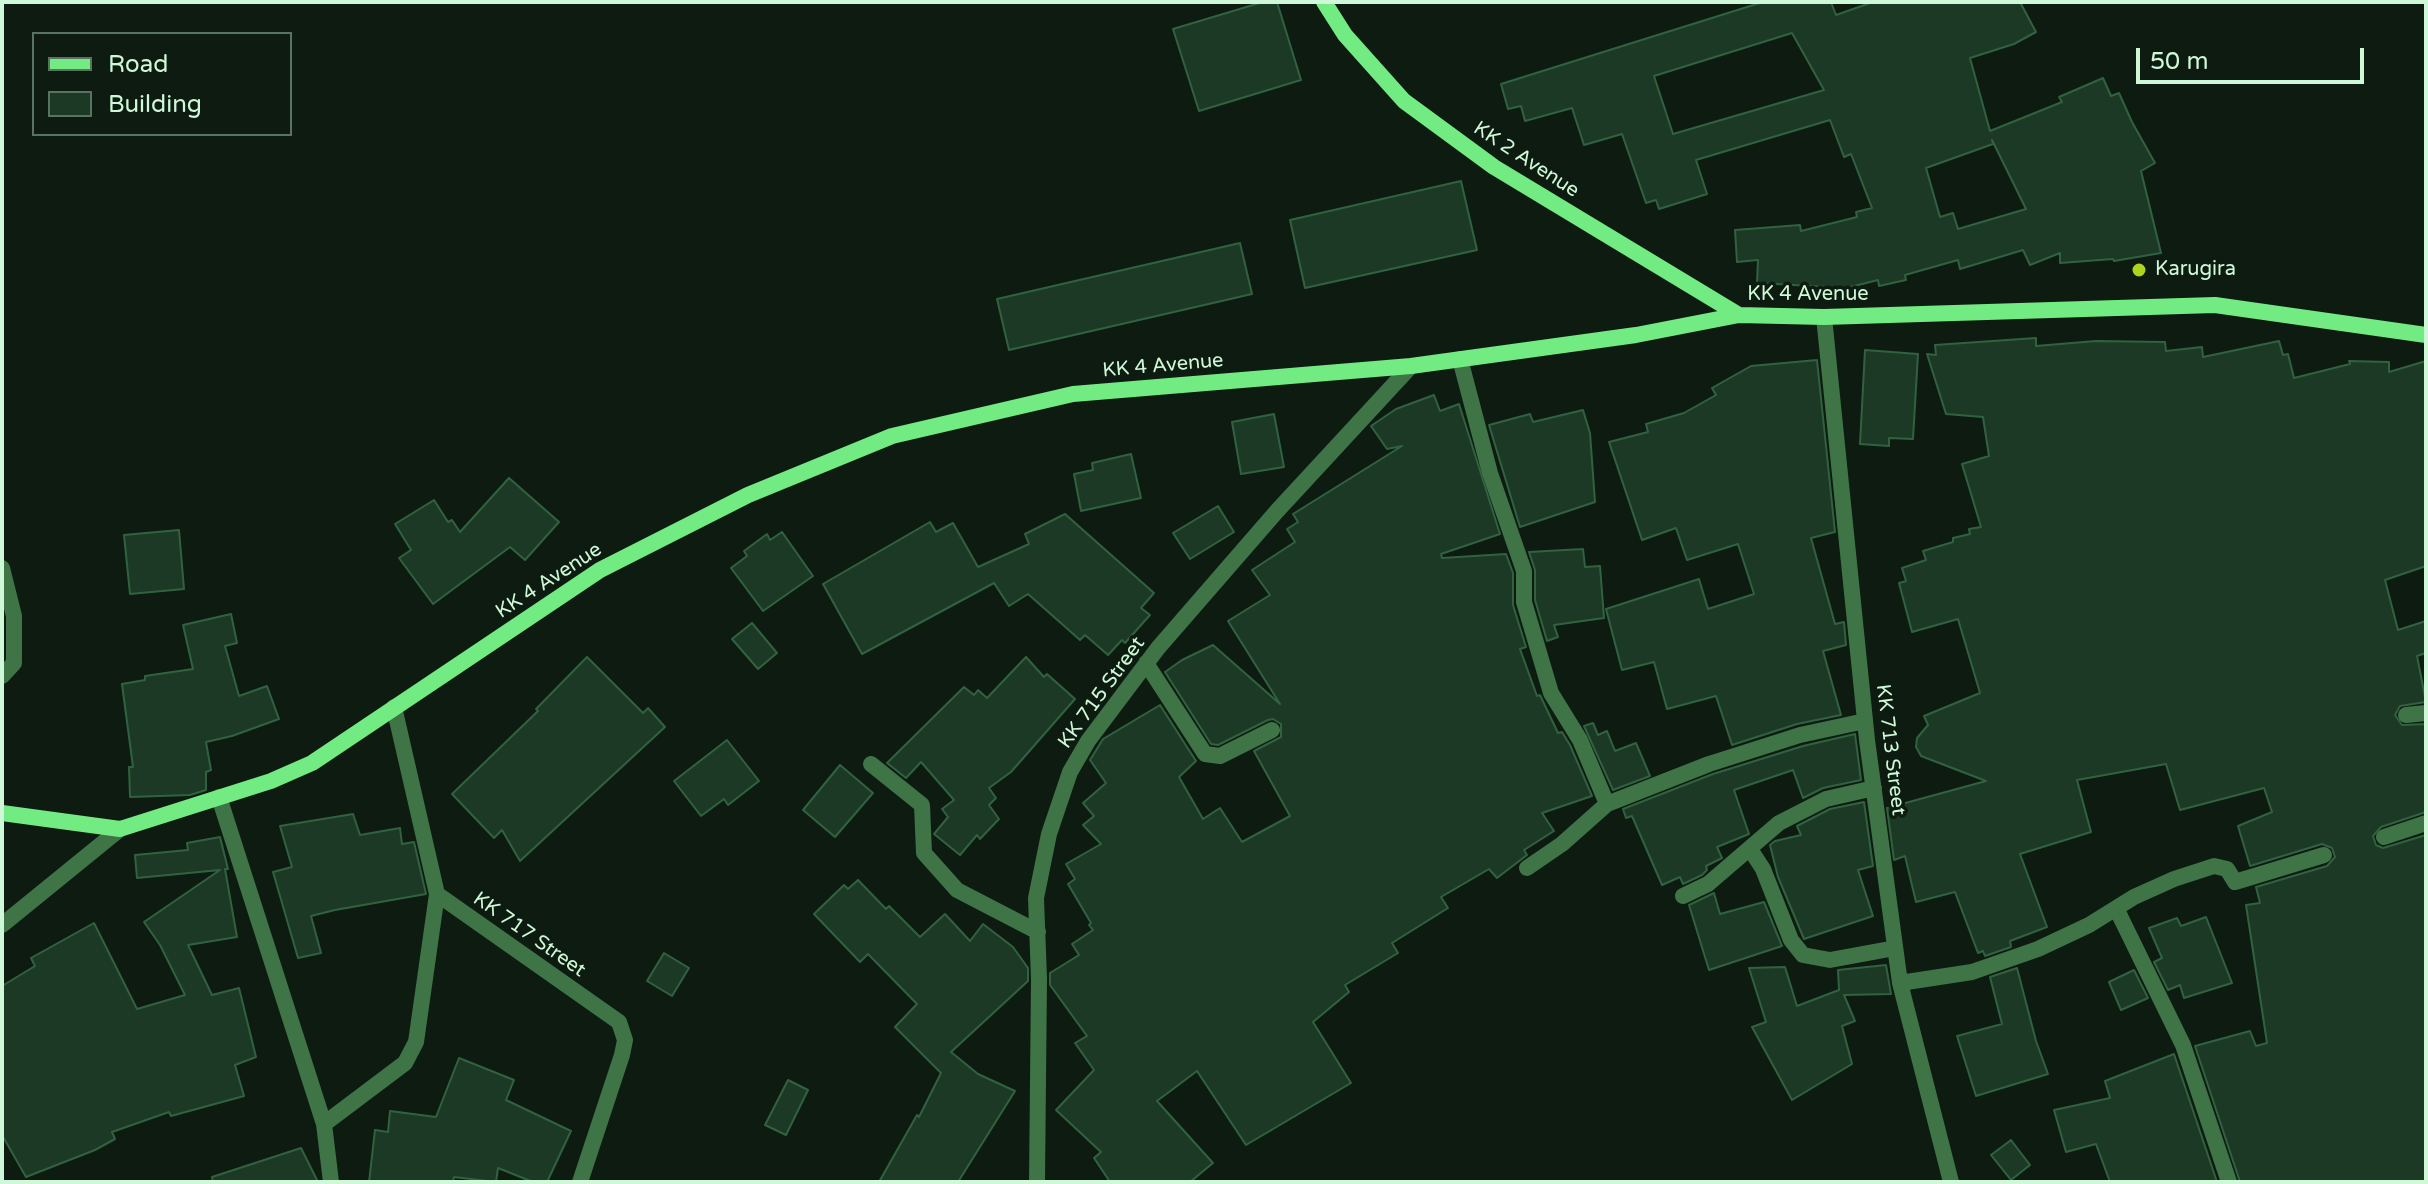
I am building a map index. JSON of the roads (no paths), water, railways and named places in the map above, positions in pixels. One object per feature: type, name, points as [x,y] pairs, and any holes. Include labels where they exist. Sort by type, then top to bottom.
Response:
[{"type":"main road","name":"KK 2 Avenue","points":[[1324,2],[1345,35],[1404,101],[1494,167],[1739,315]]},
{"type":"main road","name":"KK 4 Avenue","points":[[2,813],[120,829],[271,781],[312,763],[600,570],[748,495],[892,436],[1073,394],[1411,366],[1636,335],[1739,315],[1824,317],[2215,305],[2426,335]]},
{"type":"street","name":"KK 713 Street","points":[[1824,317],[1865,721],[1900,983],[1951,1182]]},
{"type":"street","points":[[1460,359],[1490,473],[1524,571],[1524,602],[1551,693],[1580,740],[1607,804]]},
{"type":"street","name":"KK 715 Street","points":[[1037,1182],[1036,898],[1059,798],[1088,741],[1146,663],[1277,511],[1411,366]]},
{"type":"street","points":[[2,568],[14,616],[14,663],[2,676]]},
{"type":"street","points":[[1146,663],[1205,754],[1220,756],[1272,730]]},
{"type":"street","points":[[324,1124],[405,1063],[416,1042],[437,894],[394,707]]},
{"type":"street","points":[[2406,715],[2426,713]]},
{"type":"street","points":[[1527,868],[1562,844],[1607,804],[1709,764],[1785,740],[1865,721]]},
{"type":"street","points":[[871,764],[922,805],[924,853],[957,890],[1038,932]]},
{"type":"street","points":[[1683,896],[1708,884],[1779,823],[1826,799],[1874,788]]},
{"type":"street","points":[[219,797],[324,1124],[331,1182]]},
{"type":"street","points":[[2384,837],[2426,823]]},
{"type":"street","points":[[2,925],[120,829]]},
{"type":"street","points":[[1750,849],[1763,869],[1791,940],[1803,955],[1830,960],[1895,948]]},
{"type":"street","points":[[1900,983],[1972,972],[2038,949],[2117,910],[2134,897],[2214,866],[2227,869],[2235,882],[2324,855]]},
{"type":"street","name":"KK 717 Street","points":[[437,894],[619,1022],[625,1040],[622,1055],[580,1182]]},
{"type":"street","points":[[2117,910],[2183,1045],[2229,1182]]},
{"type":"place","name":"Karugira","points":[[2139,270]]}]
